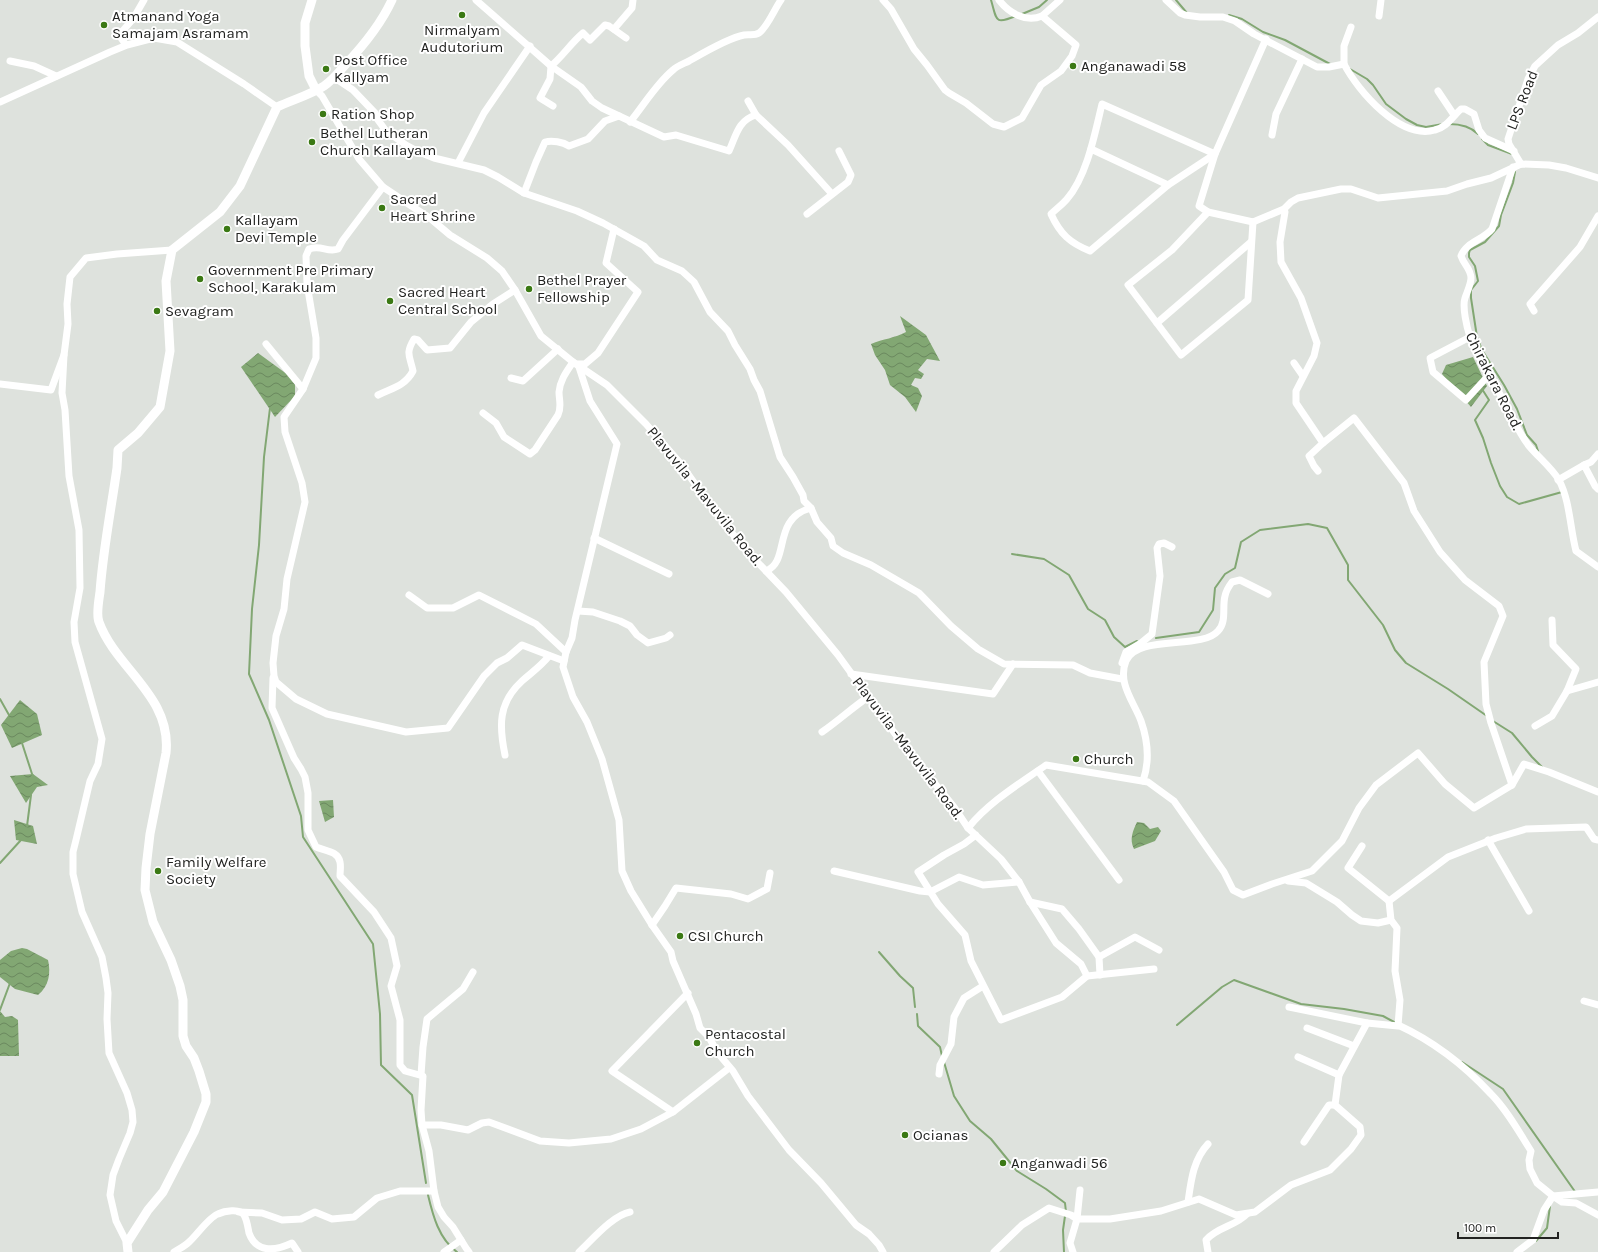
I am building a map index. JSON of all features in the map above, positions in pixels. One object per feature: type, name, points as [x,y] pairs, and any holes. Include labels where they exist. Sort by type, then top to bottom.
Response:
[{"type":"street","points":[[126,45],[119,35],[133,19],[144,0]]},
{"type":"street","points":[[312,0],[305,23],[305,46],[309,76],[316,90]]},
{"type":"street","points":[[128,1248],[116,1221],[110,1195],[113,1175],[118,1159],[130,1134],[133,1122],[132,1110],[127,1093],[109,1053],[107,1019],[108,993],[102,957],[82,912],[73,874],[76,840],[90,781],[98,764],[102,739],[75,642],[74,622],[80,588],[79,530],[69,476],[65,410],[62,393],[64,355],[68,324],[67,304],[70,277],[86,258],[172,250],[220,212],[240,186],[277,107],[316,90],[335,78],[370,37],[386,14],[392,0]]},
{"type":"street","points":[[476,0],[551,66],[580,87],[592,101],[602,108],[664,137],[676,135],[729,151],[738,127],[749,117],[756,115]]},
{"type":"street","points":[[614,29],[632,8],[633,0]]},
{"type":"street","points":[[630,122],[660,83],[674,69],[702,53],[728,42],[745,35],[751,36],[758,34],[781,0]]},
{"type":"street","points":[[883,0],[890,9],[910,44],[945,90],[966,103],[993,124],[1002,127],[1022,118],[1041,85],[1061,71],[1072,56],[1076,45],[1042,16]]},
{"type":"street","points":[[999,0],[1004,6],[1022,17],[1035,19],[1042,16],[1060,0]]},
{"type":"street","points":[[1166,0],[1180,14],[1226,18],[1235,21],[1254,34],[1317,67],[1329,67],[1344,64]]},
{"type":"street","points":[[1379,16],[1381,0]]},
{"type":"street","name":"LPS Road","points":[[1521,164],[1509,144],[1508,139],[1524,88],[1532,70],[1542,58],[1558,45],[1578,33],[1598,17]]},
{"type":"street","points":[[553,106],[540,98],[550,79],[551,66],[583,33],[590,40],[605,25],[614,29],[626,38]]},
{"type":"street","points":[[1351,27],[1344,46],[1344,64],[1350,75],[1389,117],[1406,128],[1423,131],[1441,128],[1460,109],[1471,111],[1474,114],[1479,130],[1485,138],[1514,151]]},
{"type":"street","points":[[0,102],[126,45],[154,38],[177,42],[249,87],[277,107]]},
{"type":"street","points":[[1266,39],[1215,154],[1199,206],[1208,212],[1253,222],[1284,208],[1298,198],[1341,189],[1351,189],[1378,198],[1448,191],[1467,184],[1491,178],[1521,164],[1549,165],[1566,168],[1598,178]]},
{"type":"street","points":[[458,163],[484,113],[530,46]]},
{"type":"street","points":[[1272,135],[1276,114],[1302,59]]},
{"type":"street","points":[[10,61],[34,66],[56,76]]},
{"type":"street","points":[[335,78],[353,90],[375,113],[378,120],[392,136],[419,152],[484,170],[498,177],[524,194],[577,211],[595,219],[644,246],[657,260],[682,271],[694,282],[710,312],[728,331],[750,369],[760,391],[780,457],[803,494],[804,501],[811,508],[817,522],[831,538],[833,546],[843,553],[871,564],[919,593],[951,626],[978,649],[1004,664],[1073,665],[1090,672],[1122,679]]},
{"type":"street","name":"Plavuvila -Mavuvila Road.","points":[[316,90],[322,96],[359,159],[383,187],[431,219],[450,235],[487,258],[502,271],[515,290],[541,336],[575,363],[607,384],[646,424],[681,464],[707,501],[742,546],[786,592],[838,655],[901,742],[954,807],[968,828],[977,818],[1014,788],[1046,765],[1146,779],[1174,801],[1224,872],[1233,890],[1243,895],[1312,871],[1342,841],[1359,808],[1376,785],[1418,753],[1445,784],[1474,808],[1512,785]]},
{"type":"street","points":[[1438,91],[1454,115]]},
{"type":"street","points":[[748,101],[756,115],[788,145],[832,194]]},
{"type":"street","points":[[1102,104],[1215,154],[1168,185],[1090,252],[1076,246],[1057,228],[1051,214],[1068,199],[1083,169],[1091,149],[1102,104]]},
{"type":"street","points":[[524,194],[545,142],[564,143],[569,146],[588,139],[604,121],[619,116]]},
{"type":"street","points":[[1091,149],[1168,185]]},
{"type":"street","points":[[807,214],[848,182],[851,175],[839,151]]},
{"type":"street","name":"Chirakara Road.","points":[[1513,167],[1492,229],[1487,235],[1467,246],[1461,256],[1470,272],[1471,280],[1468,287],[1468,294],[1465,299],[1466,325],[1488,376],[1529,446],[1552,470],[1564,492],[1576,551],[1598,567]]},
{"type":"street","points":[[383,187],[343,240],[338,249],[333,251],[320,247],[309,249],[306,256],[307,284],[316,338],[316,358],[303,389],[284,417],[285,432],[292,457],[302,483],[305,502],[287,579],[284,608],[276,636],[272,663],[276,682],[296,699],[330,714],[406,732],[448,728],[484,676],[497,663],[507,658],[522,645],[564,662]]},
{"type":"street","points":[[1284,208],[1285,212],[1280,242],[1281,262],[1301,298],[1317,343],[1314,356],[1296,391],[1296,403],[1323,443]]},
{"type":"street","points":[[1208,212],[1172,250],[1128,285],[1181,355],[1248,300],[1253,222]]},
{"type":"street","points":[[1534,310],[1530,304],[1533,299],[1542,291],[1580,247],[1598,216]]},
{"type":"street","points":[[575,363],[585,364],[598,353],[638,292],[606,264],[614,229]]},
{"type":"street","points":[[1157,323],[1251,242]]},
{"type":"street","points":[[128,1248],[148,1210],[163,1192],[194,1132],[206,1102],[206,1094],[199,1071],[194,1058],[186,1046],[183,1036],[183,1000],[180,986],[168,953],[153,922],[145,890],[150,834],[167,741],[161,714],[154,700],[107,640],[98,618],[101,575],[117,468],[118,450],[138,433],[159,410],[163,394],[170,351],[166,281],[172,250]]},
{"type":"street","points":[[378,395],[398,387],[410,377],[413,371],[408,354],[409,347],[414,339],[418,340],[427,350],[450,348],[471,322],[493,304],[515,290]]},
{"type":"street","points":[[1470,337],[1430,358],[1433,372],[1466,400],[1488,376]]},
{"type":"street","points":[[266,344],[303,389]]},
{"type":"street","points":[[511,378],[523,381],[558,349]]},
{"type":"street","points":[[0,384],[51,390],[64,355]]},
{"type":"street","points":[[483,413],[496,423],[504,438],[530,454],[535,450],[561,409],[559,390],[564,376],[575,363]]},
{"type":"street","points":[[575,363],[590,401],[617,444],[572,638],[566,652],[563,667],[573,697],[587,722],[597,746],[615,802],[619,820],[622,870],[631,891],[671,952],[673,961],[688,993],[700,1028],[709,1037],[717,1052],[788,1150],[821,1183],[856,1225],[869,1234],[883,1252]]},
{"type":"street","points":[[1294,363],[1303,376]]},
{"type":"street","points":[[1318,471],[1309,456],[1354,418],[1404,483],[1414,511],[1440,552],[1465,580],[1499,606],[1503,616],[1484,662],[1489,716],[1512,785]]},
{"type":"street","points":[[1558,480],[1591,462],[1598,454]]},
{"type":"street","points":[[1584,465],[1594,486],[1598,489]]},
{"type":"street","points":[[766,571],[773,568],[777,561],[785,528],[789,521],[801,511],[811,508]]},
{"type":"street","points":[[594,538],[669,574]]},
{"type":"street","points":[[1146,779],[1148,761],[1147,740],[1141,721],[1120,672],[1124,654],[1152,634],[1160,576],[1157,548],[1159,544],[1164,543],[1172,546]]},
{"type":"street","points":[[1122,679],[1125,662],[1128,657],[1138,650],[1150,645],[1208,638],[1218,632],[1224,614],[1225,596],[1232,582],[1240,580],[1268,594]]},
{"type":"street","points":[[409,595],[428,608],[453,608],[479,595],[536,624],[566,652]]},
{"type":"street","points":[[578,611],[593,612],[620,621],[630,626],[637,635],[648,643],[666,638],[670,635]]},
{"type":"street","points":[[1535,726],[1552,716],[1567,691],[1576,669],[1553,645],[1552,620]]},
{"type":"street","points":[[505,755],[501,722],[504,707],[509,694],[549,656]]},
{"type":"street","points":[[851,674],[993,694],[1013,664]]},
{"type":"street","points":[[274,676],[272,708],[294,758],[305,777],[308,793],[307,817],[309,835],[316,847],[334,853],[338,856],[340,863],[340,876],[374,912],[391,938],[397,966],[391,986],[400,1020],[400,1065],[405,1071],[421,1075]]},
{"type":"street","points":[[1567,691],[1598,682]]},
{"type":"street","points":[[822,732],[868,697]]},
{"type":"street","points":[[1512,785],[1524,764],[1598,792]]},
{"type":"street","points":[[1038,771],[1119,880]]},
{"type":"street","points":[[1389,901],[1448,857],[1488,840],[1526,829],[1586,827],[1594,839],[1598,840]]},
{"type":"street","points":[[968,828],[1000,859],[1019,882],[1056,943],[1081,964],[1087,976]]},
{"type":"street","points":[[976,835],[964,844],[918,871],[938,904],[965,935],[971,961],[1002,1020],[1062,997],[1087,976],[1154,969]]},
{"type":"street","points":[[1488,840],[1529,911]]},
{"type":"street","points":[[1362,846],[1348,868],[1389,901],[1391,920],[1397,928],[1395,971],[1400,1000],[1398,1023]]},
{"type":"street","points":[[834,871],[930,892],[958,877],[983,885],[1019,882]]},
{"type":"street","points":[[1306,883],[1312,871]]},
{"type":"street","points":[[652,925],[666,906],[676,888],[731,894],[748,899],[767,889],[770,873]]},
{"type":"street","points":[[1283,880],[1306,883],[1337,902],[1361,921],[1378,923],[1391,920]]},
{"type":"street","points":[[1030,902],[1062,910],[1079,929],[1099,957],[1100,975]]},
{"type":"street","points":[[1099,957],[1135,937],[1159,950]]},
{"type":"street","points":[[469,1252],[438,1207],[434,1191],[429,1151],[422,1125],[420,1103],[423,1076],[421,1075],[423,1047],[427,1019],[463,989],[473,972]]},
{"type":"street","points":[[939,1074],[944,1056],[951,1044],[954,1017],[964,998],[983,986]]},
{"type":"street","points":[[673,1112],[612,1071],[688,993]]},
{"type":"street","points":[[1584,1001],[1598,1005]]},
{"type":"street","points":[[1289,1007],[1367,1023],[1398,1023],[1434,1045],[1453,1059],[1492,1094],[1531,1151],[1529,1160],[1530,1169],[1537,1183],[1562,1202],[1576,1203],[1598,1216]]},
{"type":"street","points":[[1334,1104],[1339,1075],[1367,1023]]},
{"type":"street","points":[[1307,1028],[1354,1046]]},
{"type":"street","points":[[1298,1057],[1339,1075]]},
{"type":"street","points":[[422,1125],[436,1125],[468,1130],[482,1123],[489,1122],[540,1140],[568,1143],[611,1139],[641,1129],[673,1112],[729,1068]]},
{"type":"street","points":[[1304,1142],[1329,1105],[1334,1104]]},
{"type":"street","points":[[994,1252],[1022,1225],[1049,1208],[1077,1219],[1110,1219],[1161,1211],[1198,1199],[1236,1215],[1255,1212],[1291,1185],[1330,1170],[1352,1149],[1361,1135],[1360,1127],[1334,1104]]},
{"type":"street","points":[[1188,1202],[1195,1165],[1201,1152],[1208,1144]]},
{"type":"street","points":[[1073,1252],[1070,1243],[1077,1219],[1080,1190]]},
{"type":"street","points":[[174,1252],[190,1241],[217,1214],[240,1212],[262,1213],[282,1220],[301,1219],[315,1212],[332,1220],[354,1217],[377,1198],[400,1191],[434,1191]]},
{"type":"street","points":[[1517,1252],[1533,1240],[1544,1210],[1553,1196],[1598,1192]]},
{"type":"street","points":[[240,1212],[245,1215],[253,1244],[261,1252],[286,1247],[292,1243],[298,1252]]},
{"type":"street","points":[[579,1252],[615,1218],[624,1213],[630,1212]]},
{"type":"street","points":[[1208,1252],[1206,1240],[1209,1236],[1216,1230],[1243,1217],[1246,1214]]},
{"type":"street","points":[[444,1252],[460,1240]]},
{"type":"water","points":[[900,316],[926,335],[940,361],[927,359],[918,370],[924,374],[921,379],[915,378],[911,385],[918,388],[922,396],[916,412],[905,397],[890,385],[885,370],[875,355],[871,344],[906,332]]},
{"type":"water","points":[[258,353],[295,380],[295,396],[275,417],[241,367]]},
{"type":"water","points":[[1473,357],[1487,386],[1471,407],[1442,374],[1446,365]]},
{"type":"water","points":[[20,700],[37,714],[42,735],[12,748],[1,725]]},
{"type":"water","points":[[33,774],[48,785],[37,787],[26,803],[10,776]]},
{"type":"water","points":[[333,800],[334,817],[325,822],[319,801]]},
{"type":"water","points":[[14,820],[33,826],[37,844],[16,840]]},
{"type":"water","points":[[1137,822],[1144,823],[1150,829],[1158,827],[1161,831],[1155,841],[1134,849],[1132,838]]},
{"type":"water","points":[[22,948],[48,960],[49,974],[47,983],[45,988],[38,995],[15,989],[0,977],[0,960],[11,951]]},
{"type":"water","points":[[0,1011],[5,1017],[12,1016],[18,1020],[19,1056],[0,1056]]},
{"type":"waterway","points":[[991,0],[994,12],[998,19],[1004,20],[1016,16]]},
{"type":"waterway","points":[[1022,14],[1039,7],[1047,0]]},
{"type":"waterway","points":[[1176,0],[1187,13]]},
{"type":"waterway","points":[[1229,15],[1242,19],[1263,32],[1285,40],[1330,64]]},
{"type":"waterway","points":[[1350,69],[1367,79],[1386,104],[1406,119],[1417,125],[1426,127],[1443,124]]},
{"type":"waterway","points":[[1449,124],[1465,126],[1478,134]]},
{"type":"waterway","points":[[1482,139],[1488,145],[1512,154]]},
{"type":"waterway","points":[[1515,172],[1513,183],[1501,215],[1499,226],[1485,242],[1470,250],[1469,257],[1475,266],[1478,281],[1471,290],[1471,298],[1477,337],[1482,350],[1504,385],[1517,409],[1527,435],[1536,445],[1538,451]]},
{"type":"waterway","points":[[1482,389],[1489,400],[1475,420],[1500,486],[1507,497],[1519,504],[1562,492]]},
{"type":"waterway","points":[[270,408],[264,457],[259,545],[252,609],[249,674],[269,720],[301,816],[303,837],[373,944],[380,1014],[381,1065],[412,1095],[426,1183]]},
{"type":"waterway","points":[[1156,638],[1199,632],[1213,610],[1215,588],[1225,574],[1235,568],[1241,542],[1260,530],[1308,524],[1327,528],[1348,565],[1348,580],[1383,625],[1395,650],[1406,663],[1448,689],[1487,716]]},
{"type":"waterway","points":[[1012,554],[1044,559],[1069,575],[1088,609],[1105,620],[1114,637],[1125,647],[1137,641]]},
{"type":"waterway","points":[[0,699],[9,715]]},
{"type":"waterway","points":[[1493,721],[1512,733],[1542,767]]},
{"type":"waterway","points":[[22,743],[33,777]]},
{"type":"waterway","points":[[27,826],[31,795]]},
{"type":"waterway","points":[[0,863],[21,840]]},
{"type":"waterway","points":[[879,952],[900,976],[913,988],[915,1007]]},
{"type":"waterway","points":[[1177,1025],[1222,987],[1234,980],[1301,1004],[1344,1009],[1383,1016],[1396,1023]]},
{"type":"waterway","points":[[0,1010],[10,983]]},
{"type":"waterway","points":[[917,1014],[918,1026],[940,1047],[942,1056]]},
{"type":"waterway","points":[[944,1062],[954,1096],[970,1121],[991,1139],[1017,1171],[1065,1203],[1066,1212]]},
{"type":"waterway","points":[[1462,1062],[1503,1089],[1576,1193]]},
{"type":"waterway","points":[[428,1195],[432,1211],[441,1234],[457,1252]]},
{"type":"waterway","points":[[1536,1241],[1547,1228],[1550,1206]]},
{"type":"waterway","points":[[1064,1252],[1063,1230],[1065,1216]]},
{"type":"place","name":"Nirmalyam Audutorium","points":[[462,15]]},
{"type":"place","name":"Atmanand Yoga Samajam Asramam","points":[[104,25]]},
{"type":"place","name":"Anganawadi 58","points":[[1073,66]]},
{"type":"place","name":"Post Office Kallyam","points":[[326,69]]},
{"type":"place","name":"Ration Shop","points":[[323,114]]},
{"type":"place","name":"Bethel Lutheran Church Kallayam","points":[[312,142]]},
{"type":"place","name":"Sacred Heart Shrine","points":[[382,208]]},
{"type":"place","name":"Kallayam Devi Temple","points":[[227,229]]},
{"type":"place","name":"Government Pre Primary School, Karakulam","points":[[200,279]]},
{"type":"place","name":"Bethel Prayer Fellowship","points":[[529,289]]},
{"type":"place","name":"Sacred Heart Central School","points":[[390,301]]},
{"type":"place","name":"Sevagram","points":[[157,311]]},
{"type":"place","name":"Church","points":[[1076,759]]},
{"type":"place","name":"Family Welfare Society","points":[[158,871]]},
{"type":"place","name":"CSI Church","points":[[680,936]]},
{"type":"place","name":"Pentacostal Church","points":[[697,1043]]},
{"type":"place","name":"Ocianas","points":[[905,1135]]},
{"type":"place","name":"Anganwadi 56","points":[[1003,1163]]}]
